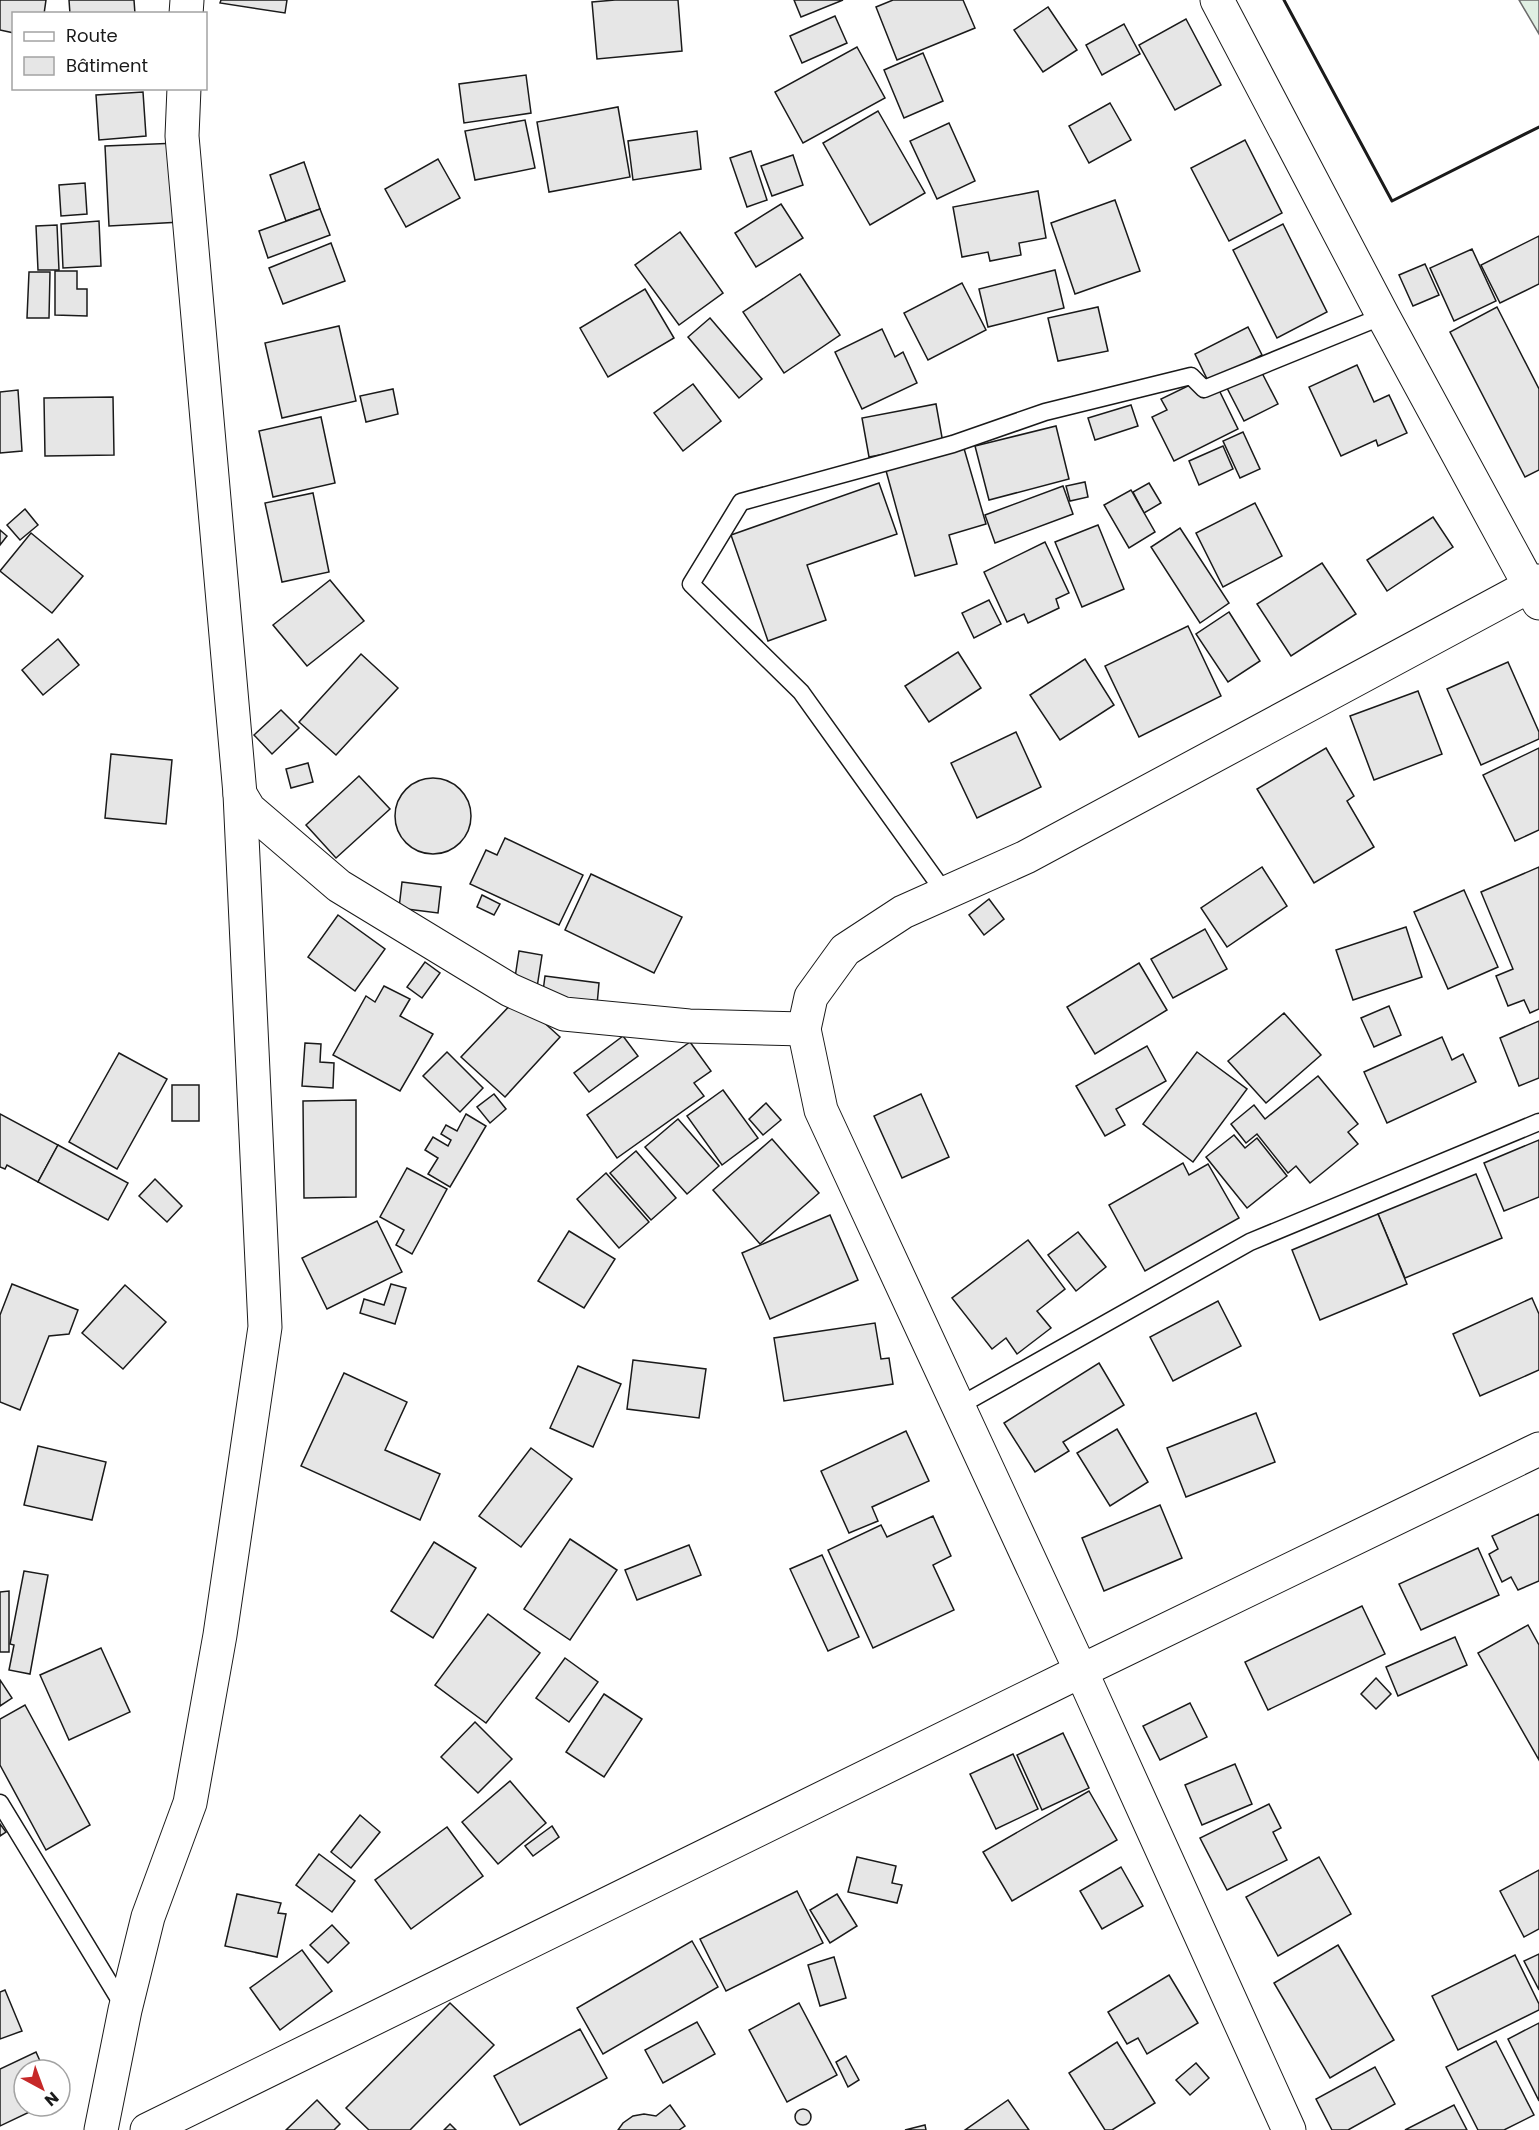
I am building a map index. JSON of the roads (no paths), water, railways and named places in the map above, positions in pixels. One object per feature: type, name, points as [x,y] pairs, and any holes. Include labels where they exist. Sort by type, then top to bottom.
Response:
[{"type":"street","points":[[1218,0],[1383,316],[1536,590],[1026,857],[903,912],[845,950],[811,997],[804,1029],[822,1110],[1081,1671],[1289,2130]]},
{"type":"street","points":[[101,2130],[125,2010],[148,1917],[190,1803],[220,1635],[265,1327],[240,794],[182,136],[184,90]]},
{"type":"street","points":[[240,794],[249,809],[339,886],[510,990],[564,1014],[689,1026],[804,1029]]},
{"type":"street","points":[[147,2130],[1081,1671],[1539,1449]]},
{"type":"lane","points":[[945,893],[801,692],[691,584],[741,502],[953,444],[1057,409],[1191,376],[1204,389],[1383,316]]},
{"type":"lane","points":[[959,1406],[1250,1242],[1539,1122]]},
{"type":"lane","points":[[0,1803],[125,2010]]}]
